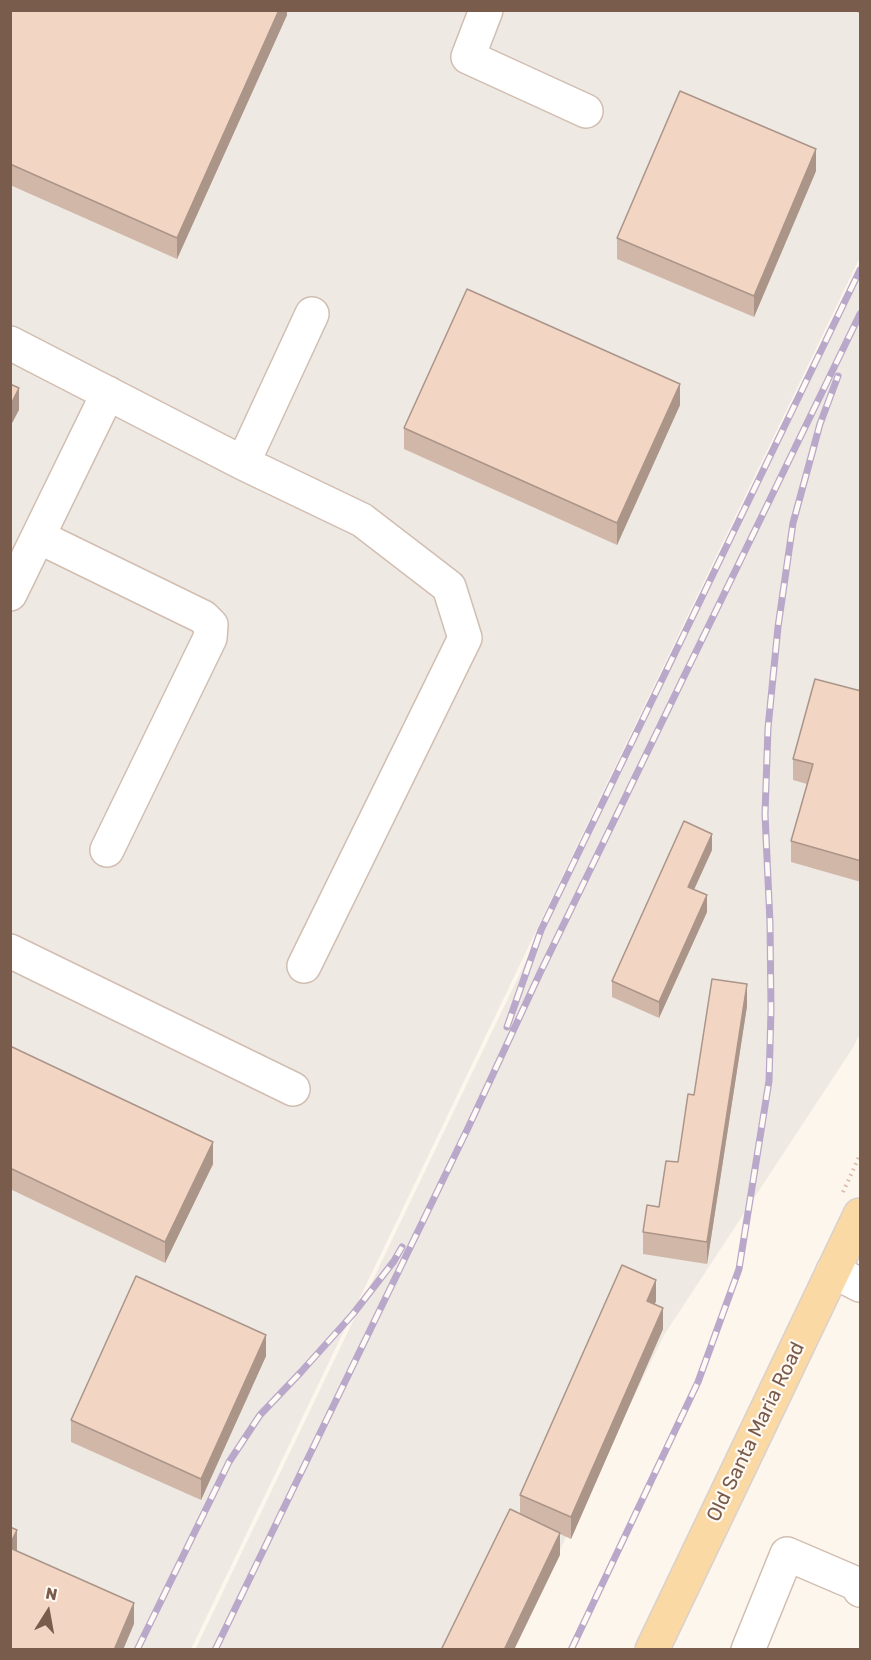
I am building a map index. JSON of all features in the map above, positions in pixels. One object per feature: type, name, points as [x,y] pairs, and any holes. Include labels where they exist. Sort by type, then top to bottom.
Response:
[{"type":"main road","name":"Old Santa Maria Road","points":[[652,1650],[847,1278],[861,1215]]},
{"type":"lane","points":[[486,10],[468,57],[586,111]]},
{"type":"lane","points":[[243,463],[312,314]]},
{"type":"lane","points":[[10,343],[243,463],[362,520],[449,587],[465,638],[304,966]]},
{"type":"lane","points":[[10,594],[108,393]]},
{"type":"lane","points":[[39,537],[203,617],[211,625],[210,638],[107,850]]},
{"type":"lane","points":[[10,951],[292,1089]]},
{"type":"lane","points":[[748,1650],[787,1554],[857,1584],[861,1590]]},
{"type":"shaded area","points":[[11,11],[860,11],[860,257],[191,1649],[11,1650]]},
{"type":"shaded area","points":[[860,268],[860,1033],[854,1046],[664,1335],[512,1649],[195,1650],[673,655]]},
{"type":"building","points":[[10,10],[279,10],[177,238],[10,164]]},
{"type":"building","points":[[680,91],[816,149],[754,296],[617,238]]},
{"type":"building","points":[[467,289],[680,384],[617,523],[404,428]]},
{"type":"building","points":[[10,384],[19,388],[10,406]]},
{"type":"building","points":[[815,679],[861,691],[861,861],[791,841],[813,764],[793,759]]},
{"type":"building","points":[[684,821],[712,834],[688,887],[707,895],[659,1002],[612,981]]},
{"type":"building","points":[[712,979],[747,984],[707,1242],[643,1232],[647,1205],[659,1207],[666,1161],[678,1162],[688,1094],[694,1095]]},
{"type":"building","points":[[10,1046],[213,1142],[165,1242],[10,1168]]},
{"type":"building","points":[[622,1265],[656,1280],[647,1301],[663,1308],[571,1517],[520,1495]]},
{"type":"building","points":[[136,1276],[266,1335],[201,1479],[71,1420]]},
{"type":"building","points":[[510,1509],[560,1533],[504,1650],[441,1650]]},
{"type":"building","points":[[10,1527],[17,1530],[10,1544]]},
{"type":"building","points":[[10,1548],[134,1603],[114,1650],[10,1650]]},
{"type":"railway","points":[[507,1027],[541,930],[860,270]]},
{"type":"railway","points":[[215,1650],[860,314]]},
{"type":"railway","points":[[571,1650],[698,1382],[739,1269],[769,1081],[770,923],[765,814],[768,728],[778,627],[793,523],[820,424],[838,376]]},
{"type":"railway","points":[[137,1650],[229,1462],[260,1415],[353,1314],[394,1261],[402,1247]]}]
